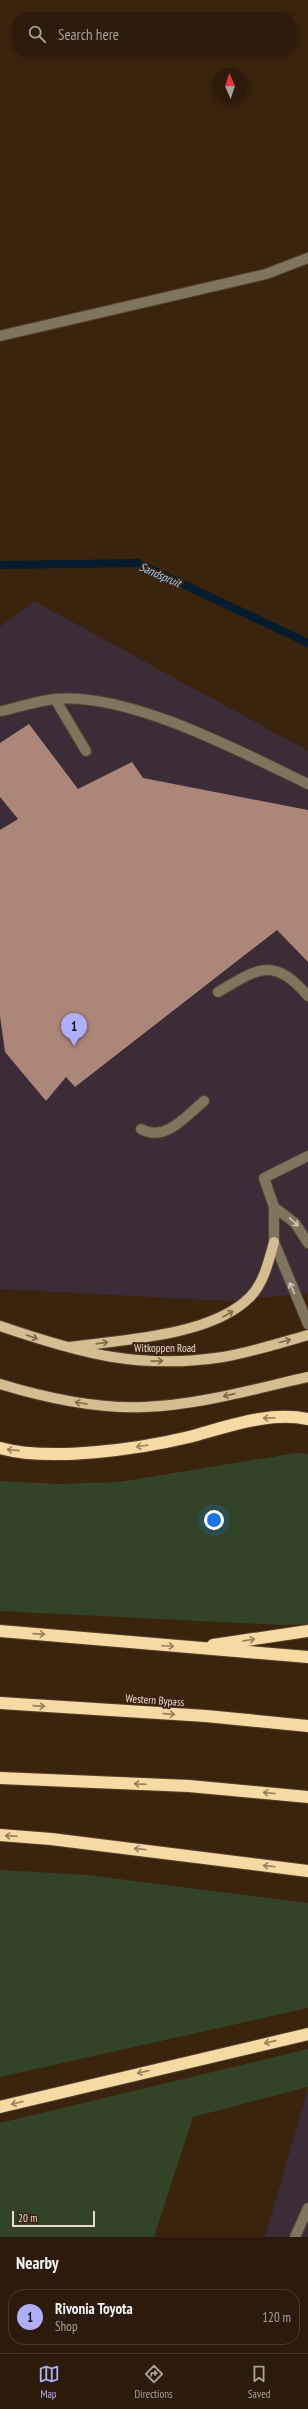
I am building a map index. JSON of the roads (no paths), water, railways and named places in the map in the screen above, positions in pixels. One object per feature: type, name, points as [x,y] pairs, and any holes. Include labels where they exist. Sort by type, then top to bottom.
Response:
[{"type":"highway","points":[[0,1448],[38,1453],[102,1452],[170,1441],[264,1418],[308,1419]]},
{"type":"highway","points":[[0,1631],[308,1657]]},
{"type":"highway","points":[[196,1647],[308,1631]]},
{"type":"highway","name":"Western Bypass","points":[[0,1703],[206,1716],[308,1726]]},
{"type":"highway","points":[[0,1778],[189,1786],[308,1797]]},
{"type":"highway","points":[[0,1835],[59,1840],[308,1871]]},
{"type":"highway","points":[[0,2107],[308,2034]]},
{"type":"main road","points":[[63,1348],[179,1330],[222,1318],[237,1309],[251,1296],[262,1280],[274,1242]]},
{"type":"main road","name":"Witkoppen Road","points":[[0,1326],[63,1348],[144,1362],[174,1361],[246,1352],[308,1335]]},
{"type":"main road","points":[[0,1384],[80,1402],[144,1407],[214,1399],[308,1377]]},
{"type":"lane","points":[[0,336],[266,274],[308,258]]},
{"type":"lane","points":[[2,711],[55,699],[95,701],[139,711],[207,736],[308,784]]},
{"type":"lane","points":[[55,699],[86,751]]},
{"type":"lane","points":[[218,992],[248,975],[262,970],[286,974],[308,996]]},
{"type":"lane","points":[[141,1129],[148,1133],[162,1132],[204,1101]]},
{"type":"lane","points":[[308,1156],[264,1178],[274,1207],[274,1242],[308,1324]]},
{"type":"lane","points":[[274,1207],[295,1223],[308,1243]]},
{"type":"lane","points":[[295,2237],[308,2208]]},
{"type":"waterway","name":"Sandspruit","points":[[0,565],[138,563],[308,643]]},
{"type":"place","name":"Rivonia Toyota","points":[[74,1046]]}]
